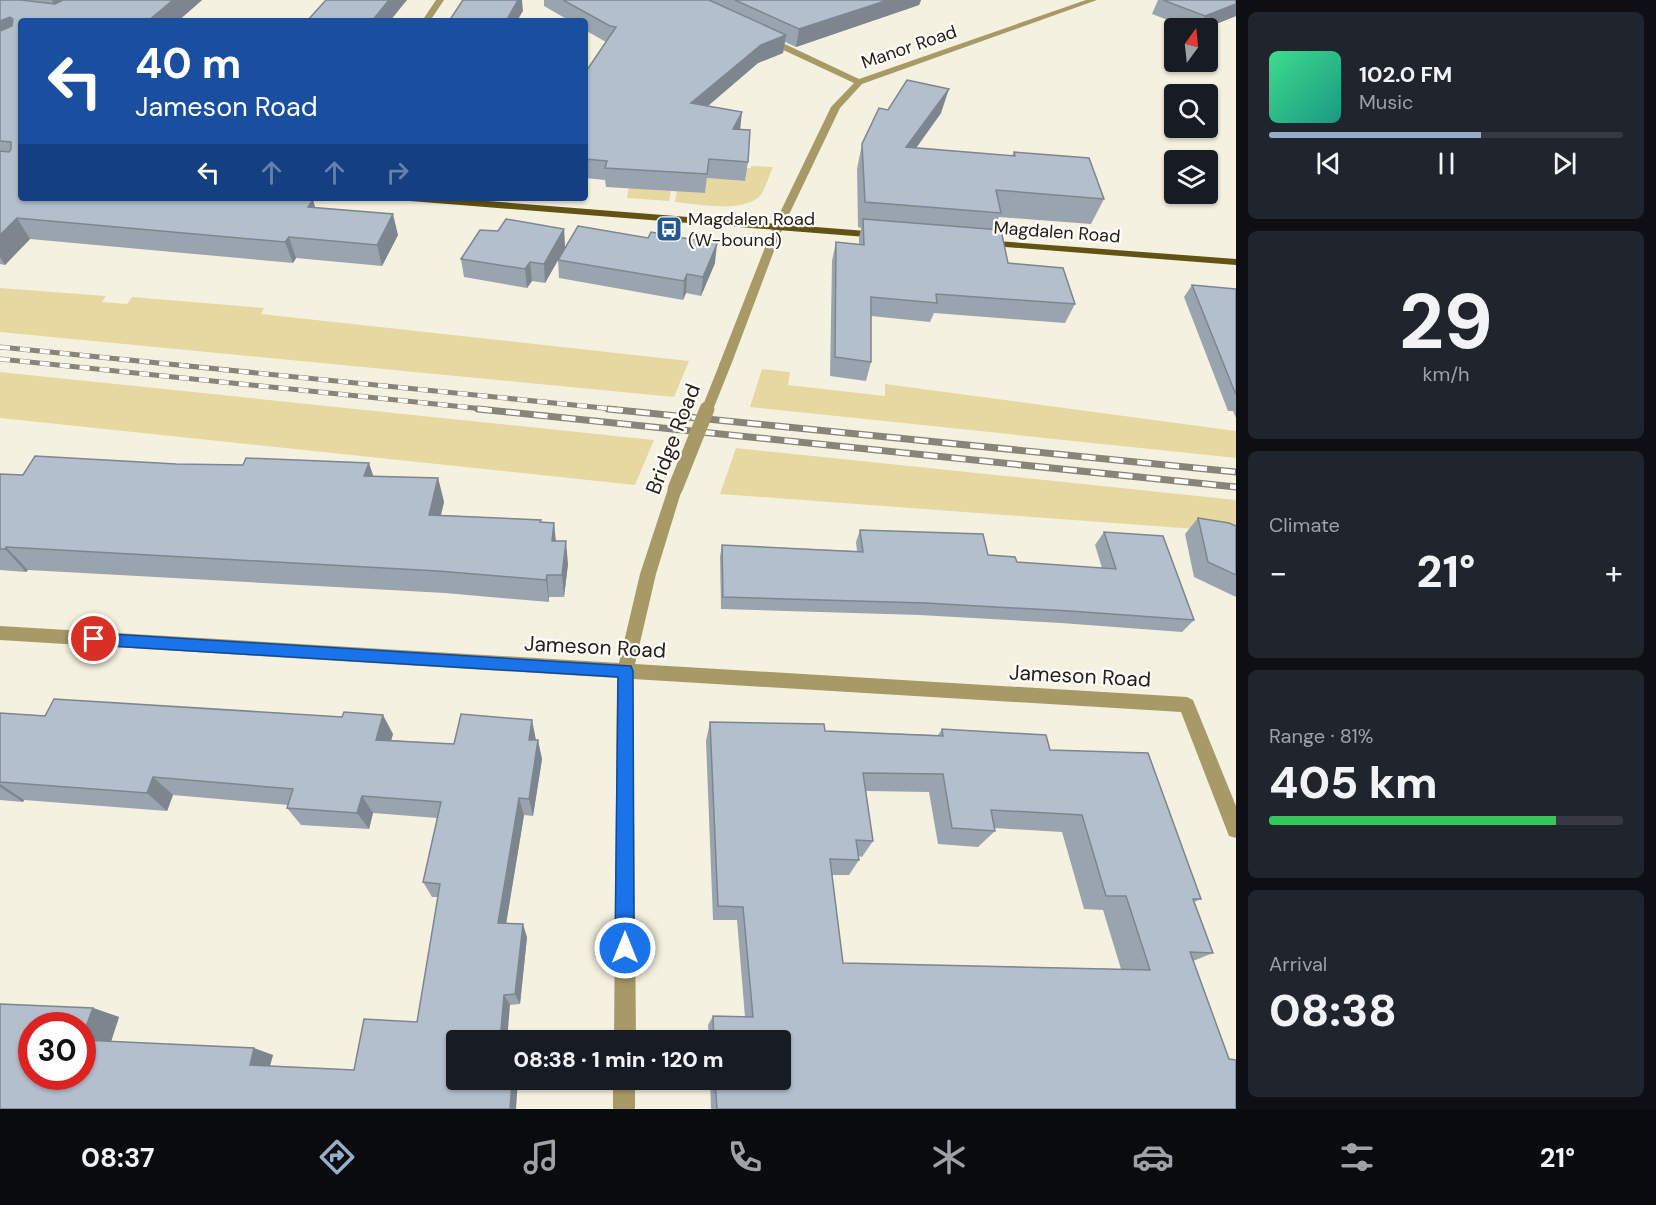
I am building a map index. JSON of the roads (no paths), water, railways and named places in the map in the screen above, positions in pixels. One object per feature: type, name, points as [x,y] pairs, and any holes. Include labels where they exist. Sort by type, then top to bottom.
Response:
[{"type":"main road","points":[[448,201],[895,236]]},
{"type":"main road","name":"Magdalen Road","points":[[977,243],[1236,262]]},
{"type":"street","points":[[428,18],[440,0]]},
{"type":"street","name":"Manor Road","points":[[778,227],[836,107],[859,82],[1093,0]]},
{"type":"street","points":[[758,35],[859,82]]},
{"type":"street","name":"Bridge Road","points":[[624,1030],[625,671],[648,574],[675,489],[778,227]]},
{"type":"street","name":"Jameson Road","points":[[0,633],[1187,705],[1236,829]]},
{"type":"street","points":[[624,1090],[624,1109]]},
{"type":"railway","points":[[0,347],[623,410]]},
{"type":"railway","points":[[0,359],[493,410]]},
{"type":"railway","points":[[478,409],[1236,487]]},
{"type":"railway","points":[[608,409],[1236,472]]},
{"type":"place","name":"Magdalen Road (W-bound)","points":[[669,229]]}]
